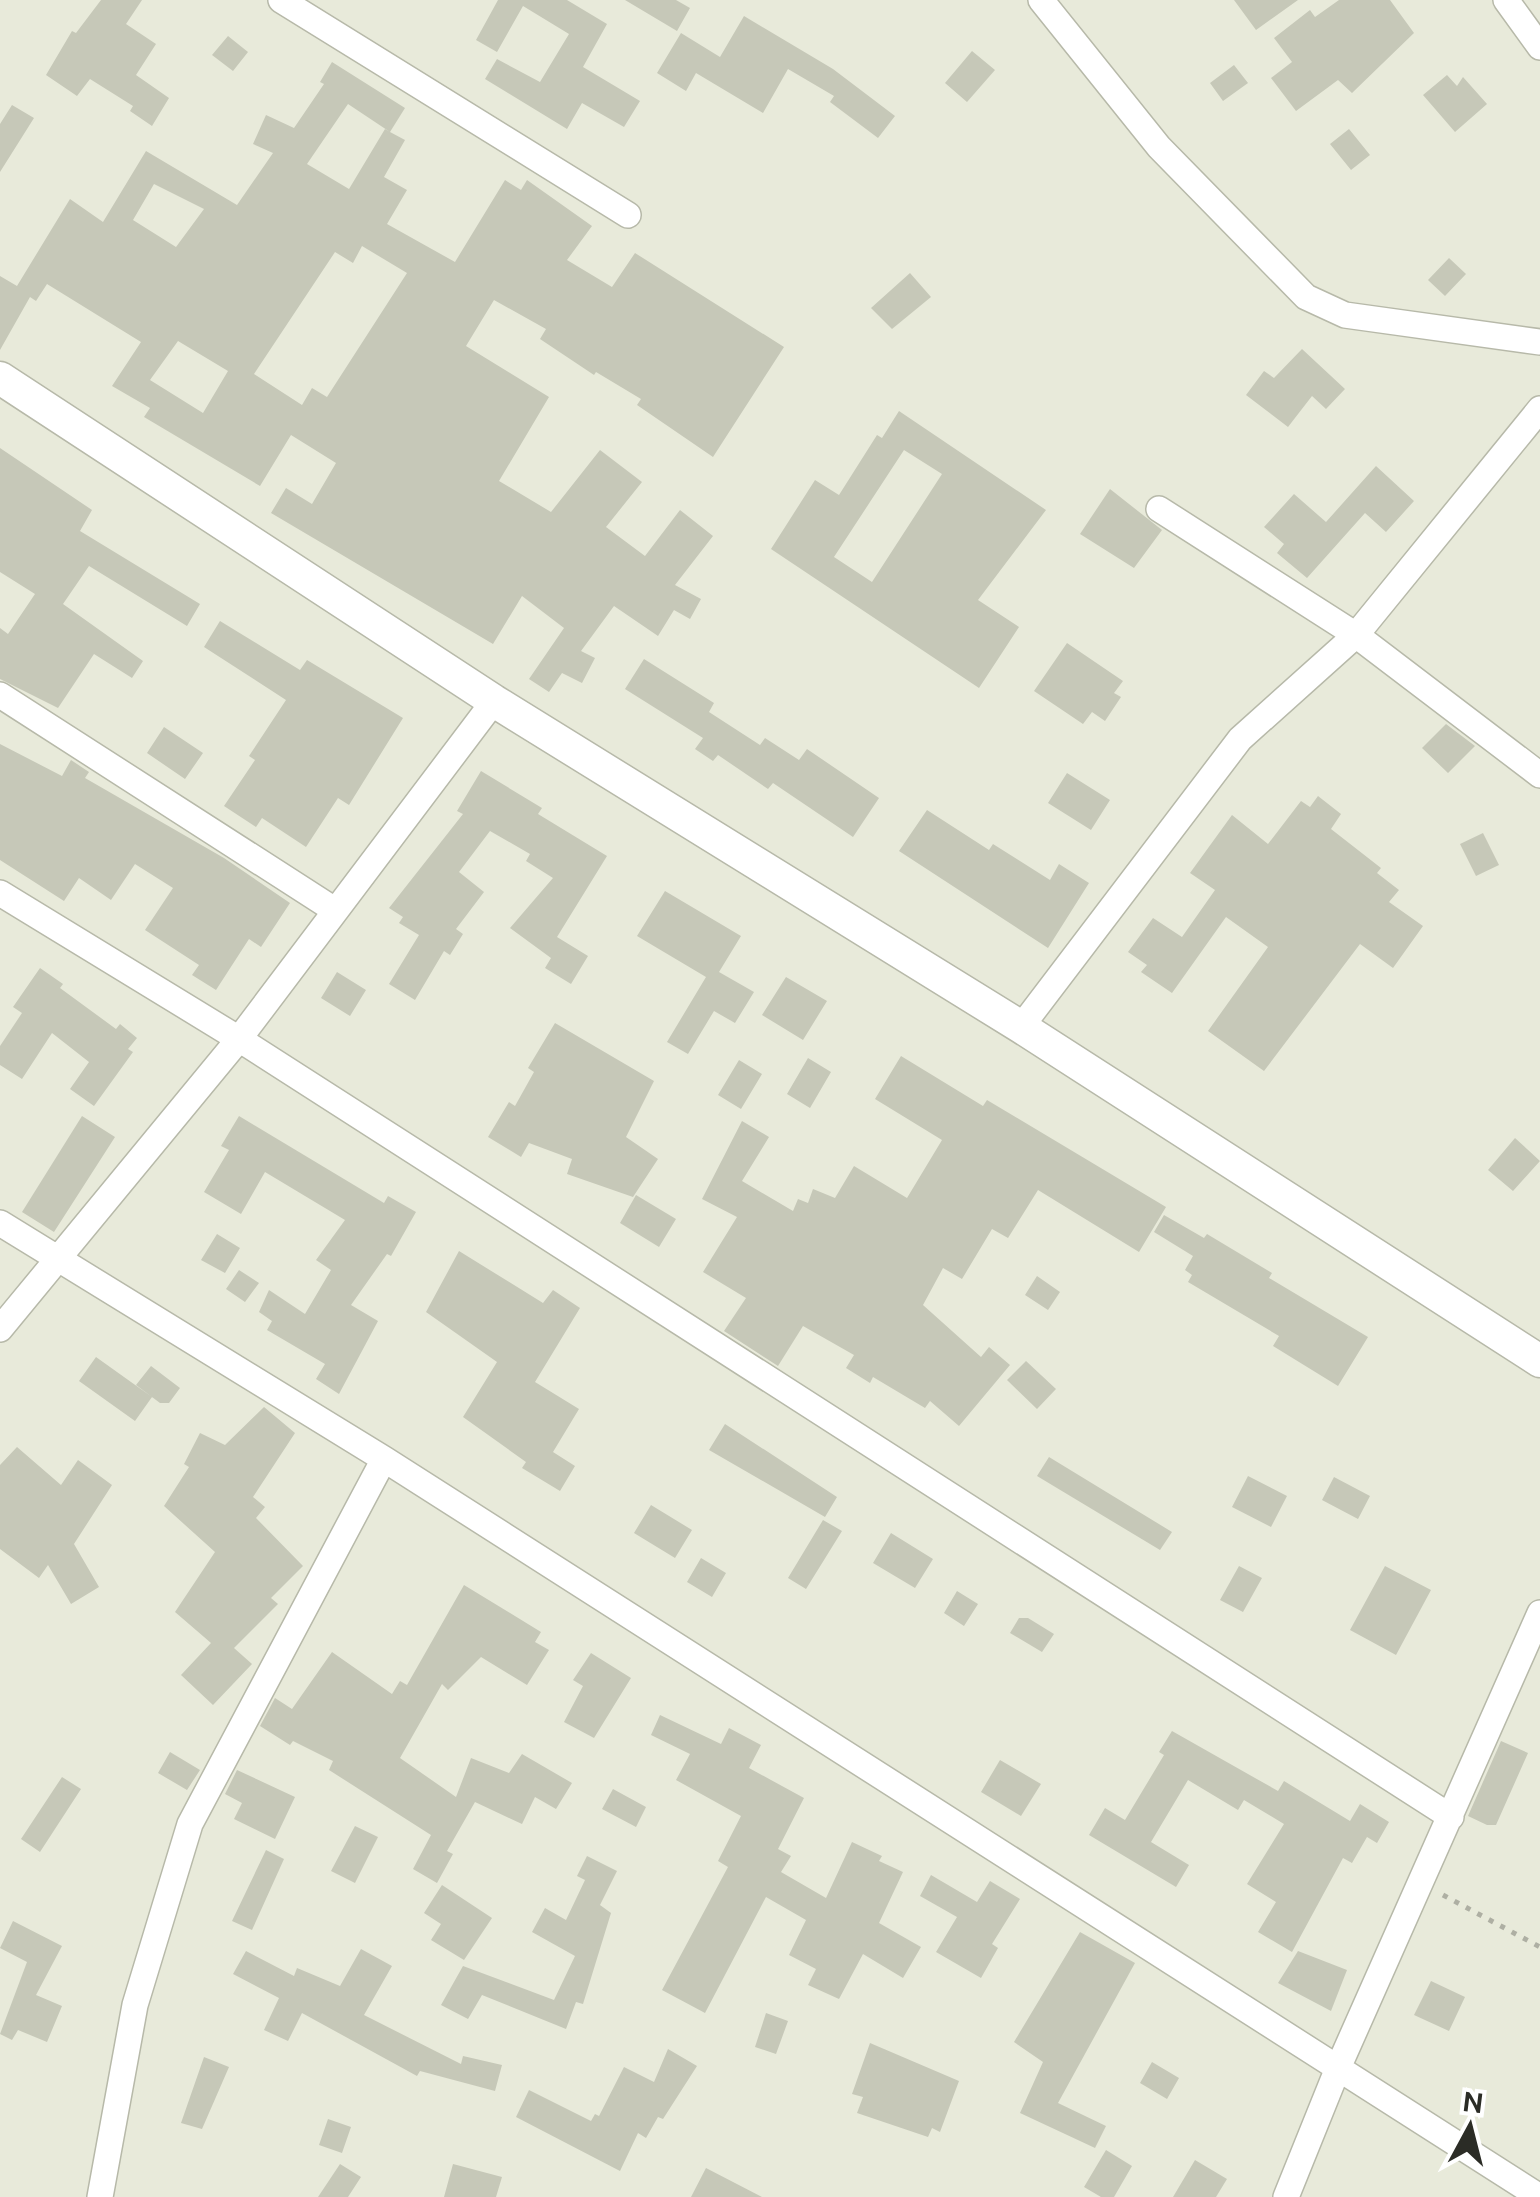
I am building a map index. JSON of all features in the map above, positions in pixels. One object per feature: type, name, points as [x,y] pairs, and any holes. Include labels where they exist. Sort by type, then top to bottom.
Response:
[{"type":"main road","points":[[0,378],[494,700],[1022,1026],[1540,1360]]},
{"type":"street","points":[[281,0],[628,215]]},
{"type":"street","points":[[1040,0],[1159,147],[1306,296],[1345,315],[1540,342]]},
{"type":"street","points":[[1506,0],[1540,48]]},
{"type":"street","points":[[1022,1026],[1240,739],[1356,635],[1540,409]]},
{"type":"street","points":[[1159,509],[1356,635],[1540,775]]},
{"type":"street","points":[[0,695],[333,909]]},
{"type":"street","points":[[0,1329],[239,1039],[333,909],[494,700]]},
{"type":"street","points":[[0,893],[239,1039],[1450,1818]]},
{"type":"street","points":[[0,1223],[384,1459],[1540,2197]]},
{"type":"street","points":[[100,2197],[135,2004],[190,1824],[384,1459]]},
{"type":"street","points":[[1286,2197],[1338,2068],[1540,1613]]},
{"type":"path","points":[[1422,1884],[1540,1947]]},
{"type":"building","points":[[101,0],[142,0],[126,24],[156,44],[136,75],[169,98],[152,126],[130,111],[133,106],[90,79],[77,96],[46,75],[72,31],[76,33]]},
{"type":"building","points":[[498,0],[567,0],[607,24],[583,67],[640,101],[624,127],[582,103],[567,129],[485,79],[497,59],[540,82],[569,34],[523,6],[497,52],[476,40]]},
{"type":"building","points":[[625,0],[676,0],[690,8],[677,31]]},
{"type":"building","points":[[1234,0],[1298,0],[1256,30]]},
{"type":"building","points":[[1339,0],[1390,0],[1414,33],[1352,93],[1338,80],[1296,111],[1271,78],[1292,62],[1274,38],[1310,10],[1315,17]]},
{"type":"building","points":[[744,16],[833,69],[895,116],[878,138],[830,102],[834,96],[788,69],[763,113],[696,73],[686,91],[657,73],[681,33],[720,57]]},
{"type":"building","points":[[228,36],[248,52],[233,71],[212,55]]},
{"type":"building","points":[[972,51],[995,70],[967,102],[945,83]]},
{"type":"building","points":[[332,62],[405,108],[390,132],[405,140],[384,177],[407,190],[387,224],[455,262],[505,180],[521,190],[527,180],[592,226],[567,260],[612,287],[635,253],[784,347],[713,457],[637,405],[641,399],[596,372],[594,375],[540,339],[546,329],[494,300],[466,346],[549,397],[499,481],[551,512],[600,450],[642,482],[606,527],[645,556],[680,510],[713,536],[675,585],[701,599],[690,619],[674,610],[658,636],[614,606],[581,651],[595,658],[582,683],[562,673],[549,692],[529,679],[564,628],[522,596],[493,644],[271,513],[286,488],[312,504],[336,463],[291,435],[260,486],[144,417],[150,408],[112,386],[141,342],[47,284],[36,301],[30,297],[0,350],[0,276],[17,286],[70,199],[103,222],[146,151],[237,205],[273,153],[253,144],[266,115],[294,128],[324,84],[320,82]],"holes":[[[348,104],[390,132],[385,129],[349,189],[307,164]],[[154,184],[204,209],[176,247],[133,220]],[[362,246],[407,273],[327,397],[312,388],[302,405],[254,374],[335,252],[353,263]],[[178,341],[228,371],[203,413],[150,380]]]},
{"type":"building","points":[[1234,65],[1248,83],[1223,101],[1210,83]]},
{"type":"building","points":[[1447,75],[1457,86],[1463,77],[1487,104],[1455,132],[1423,95]]},
{"type":"building","points":[[12,105],[34,118],[0,172],[0,124]]},
{"type":"building","points":[[1349,129],[1370,155],[1351,170],[1330,144]]},
{"type":"building","points":[[1449,258],[1466,274],[1445,296],[1428,280]]},
{"type":"building","points":[[910,273],[931,297],[892,329],[871,308]]},
{"type":"building","points":[[1302,349],[1345,389],[1326,409],[1312,396],[1288,427],[1246,395],[1264,371],[1274,378]]},
{"type":"building","points":[[899,411],[1046,510],[978,600],[1019,627],[979,688],[771,549],[815,480],[839,495],[877,435],[882,438]],"holes":[[[904,450],[942,474],[872,582],[834,557]]]},
{"type":"building","points":[[0,448],[92,510],[80,531],[200,604],[187,626],[89,566],[63,604],[143,661],[132,678],[94,654],[58,708],[0,679],[0,628],[8,634],[35,594],[0,572]]},
{"type":"building","points":[[1376,466],[1414,501],[1386,532],[1365,513],[1307,578],[1277,553],[1284,544],[1264,527],[1294,494],[1326,522]]},
{"type":"building","points":[[1110,489],[1162,530],[1134,568],[1080,534]]},
{"type":"building","points":[[220,621],[300,670],[307,660],[403,718],[349,805],[338,798],[306,847],[262,818],[256,827],[224,806],[255,760],[249,756],[286,700],[204,647]]},
{"type":"building","points":[[1067,643],[1123,681],[1114,693],[1121,697],[1105,721],[1092,712],[1083,724],[1034,691]]},
{"type":"building","points":[[644,659],[714,703],[709,712],[760,745],[765,738],[799,760],[807,749],[879,798],[853,837],[773,783],[768,789],[718,755],[713,761],[695,749],[703,738],[625,689]]},
{"type":"building","points":[[1446,724],[1475,746],[1448,773],[1422,748]]},
{"type":"building","points":[[164,727],[203,753],[185,779],[147,753]]},
{"type":"building","points":[[0,744],[62,776],[71,760],[89,772],[85,778],[224,858],[290,903],[261,947],[249,939],[216,990],[192,975],[199,965],[145,930],[173,888],[135,864],[111,900],[79,878],[64,901],[0,860]]},
{"type":"building","points":[[481,771],[542,808],[538,814],[607,856],[557,937],[588,956],[571,984],[545,968],[551,958],[510,928],[553,878],[526,861],[530,854],[490,831],[459,872],[484,892],[456,929],[463,934],[450,955],[444,951],[415,1000],[389,984],[419,935],[399,923],[403,917],[389,908],[463,814],[457,811]]},
{"type":"building","points":[[1067,773],[1110,800],[1091,830],[1048,803]]},
{"type":"building","points":[[1318,796],[1341,814],[1331,829],[1381,868],[1377,873],[1399,890],[1389,902],[1423,926],[1393,968],[1360,944],[1264,1071],[1208,1031],[1268,947],[1226,917],[1172,993],[1141,972],[1147,965],[1128,952],[1153,918],[1182,937],[1215,890],[1190,873],[1232,815],[1268,844],[1301,801],[1310,807]]},
{"type":"building","points":[[927,810],[989,850],[993,844],[1050,880],[1059,864],[1089,883],[1048,948],[899,851]]},
{"type":"building","points":[[1483,833],[1499,865],[1476,876],[1460,844]]},
{"type":"building","points":[[665,891],[741,936],[719,972],[754,992],[735,1023],[714,1011],[688,1054],[667,1042],[706,977],[637,936]]},
{"type":"building","points":[[40,968],[63,984],[60,988],[116,1029],[120,1024],[137,1038],[128,1049],[133,1052],[94,1106],[70,1089],[89,1062],[52,1033],[22,1079],[0,1065],[0,1046],[22,1013],[13,1007]]},
{"type":"building","points":[[337,972],[366,990],[350,1016],[321,998]]},
{"type":"building","points":[[786,977],[827,1001],[803,1040],[762,1015]]},
{"type":"building","points":[[555,1023],[654,1081],[626,1137],[658,1159],[633,1197],[567,1174],[572,1159],[529,1143],[521,1157],[488,1137],[509,1102],[515,1106],[534,1072],[528,1068]]},
{"type":"building","points":[[901,1056],[983,1106],[987,1100],[1166,1207],[1139,1252],[1038,1190],[1008,1238],[992,1229],[962,1279],[943,1268],[923,1305],[981,1357],[989,1347],[1010,1365],[959,1426],[930,1401],[925,1408],[873,1377],[870,1383],[846,1368],[854,1355],[803,1326],[778,1366],[724,1331],[746,1298],[703,1272],[737,1217],[702,1199],[742,1121],[769,1137],[742,1181],[793,1211],[798,1199],[808,1203],[813,1189],[835,1198],[854,1166],[907,1198],[942,1140],[875,1099]]},
{"type":"building","points":[[808,1058],[831,1072],[810,1108],[787,1094]]},
{"type":"building","points":[[739,1060],[762,1074],[741,1109],[718,1095]]},
{"type":"building","points":[[82,1116],[115,1137],[54,1232],[22,1212]]},
{"type":"building","points":[[239,1116],[384,1203],[388,1196],[416,1212],[391,1256],[387,1254],[351,1305],[378,1321],[339,1394],[316,1379],[325,1364],[267,1330],[272,1321],[259,1312],[269,1290],[305,1314],[331,1270],[316,1260],[345,1220],[265,1172],[241,1214],[204,1192],[229,1150],[221,1146]]},
{"type":"building","points":[[1515,1138],[1540,1161],[1513,1191],[1488,1170]]},
{"type":"building","points":[[636,1195],[676,1219],[659,1247],[620,1223]]},
{"type":"building","points":[[1164,1215],[1204,1238],[1207,1234],[1272,1273],[1269,1278],[1368,1337],[1338,1386],[1273,1346],[1279,1336],[1188,1282],[1192,1275],[1185,1270],[1193,1256],[1154,1232]]},
{"type":"building","points":[[217,1234],[240,1248],[225,1273],[201,1260]]},
{"type":"building","points":[[459,1251],[543,1303],[553,1290],[580,1308],[535,1382],[579,1409],[553,1452],[575,1466],[560,1491],[522,1468],[526,1462],[463,1417],[497,1362],[426,1312]]},
{"type":"building","points":[[239,1270],[259,1283],[245,1302],[226,1289]]},
{"type":"building","points":[[1037,1276],[1060,1292],[1048,1310],[1025,1295]]},
{"type":"building","points":[[96,1357],[152,1397],[135,1421],[79,1381]]},
{"type":"building","points":[[1026,1361],[1056,1389],[1037,1409],[1007,1380]]},
{"type":"building","points":[[151,1366],[180,1388],[169,1403],[160,1403],[136,1385]]},
{"type":"building","points":[[264,1407],[295,1433],[253,1497],[265,1507],[256,1518],[303,1566],[271,1598],[278,1604],[234,1648],[252,1664],[213,1705],[181,1675],[211,1643],[175,1612],[215,1552],[164,1506],[189,1467],[184,1464],[200,1433],[225,1445]]},
{"type":"building","points":[[725,1424],[837,1497],[825,1517],[709,1450]]},
{"type":"building","points":[[17,1447],[61,1485],[78,1460],[112,1485],[74,1544],[99,1587],[71,1604],[48,1565],[39,1578],[0,1549],[0,1465]]},
{"type":"building","points":[[1049,1457],[1172,1532],[1160,1550],[1037,1476]]},
{"type":"building","points":[[1248,1476],[1287,1496],[1271,1527],[1232,1507]]},
{"type":"building","points":[[1334,1477],[1370,1496],[1358,1519],[1322,1500]]},
{"type":"building","points":[[651,1505],[692,1530],[675,1558],[634,1533]]},
{"type":"building","points":[[823,1520],[842,1531],[806,1589],[788,1578]]},
{"type":"building","points":[[891,1533],[933,1559],[915,1588],[873,1563]]},
{"type":"building","points":[[701,1558],[726,1573],[712,1597],[687,1582]]},
{"type":"building","points":[[1239,1566],[1262,1578],[1243,1612],[1220,1600]]},
{"type":"building","points":[[1385,1566],[1431,1590],[1396,1655],[1350,1630]]},
{"type":"building","points":[[464,1585],[541,1632],[535,1642],[549,1650],[527,1685],[481,1657],[448,1690],[442,1684],[400,1758],[456,1797],[471,1758],[509,1773],[522,1754],[572,1783],[556,1809],[535,1797],[522,1824],[475,1802],[447,1851],[453,1854],[437,1883],[413,1869],[431,1835],[329,1770],[333,1761],[293,1741],[290,1745],[260,1726],[275,1698],[292,1709],[332,1652],[392,1694],[400,1681],[407,1685]]},
{"type":"building","points":[[957,1591],[978,1604],[964,1626],[944,1613]]},
{"type":"building","points":[[1019,1618],[1028,1618],[1054,1634],[1042,1652],[1010,1633]]},
{"type":"building","points":[[591,1653],[631,1678],[594,1738],[564,1722],[583,1686],[573,1680]]},
{"type":"building","points":[[660,1715],[721,1744],[729,1728],[761,1745],[749,1768],[804,1798],[778,1849],[791,1856],[781,1872],[826,1898],[852,1842],[882,1856],[879,1861],[903,1872],[879,1923],[921,1947],[903,1978],[863,1954],[839,1999],[808,1985],[816,1969],[789,1955],[806,1920],[766,1897],[705,2013],[662,1990],[728,1867],[718,1861],[741,1816],[676,1780],[690,1754],[651,1735]]},
{"type":"building","points":[[1172,1731],[1278,1791],[1284,1781],[1350,1821],[1360,1804],[1389,1822],[1377,1843],[1367,1837],[1352,1863],[1343,1858],[1292,1952],[1258,1932],[1276,1902],[1247,1884],[1284,1824],[1244,1800],[1238,1810],[1188,1780],[1151,1842],[1189,1865],[1176,1887],[1089,1835],[1105,1808],[1125,1820],[1164,1755],[1159,1752]]},
{"type":"building","points":[[1501,1741],[1528,1753],[1496,1825],[1487,1825],[1468,1816]]},
{"type":"building","points":[[170,1752],[200,1770],[187,1790],[158,1773]]},
{"type":"building","points":[[1000,1760],[1041,1784],[1021,1816],[981,1792]]},
{"type":"building","points":[[237,1770],[295,1797],[275,1839],[234,1819],[242,1803],[225,1794]]},
{"type":"building","points":[[62,1777],[81,1789],[40,1852],[21,1839]]},
{"type":"building","points":[[613,1789],[646,1807],[636,1827],[602,1809]]},
{"type":"building","points":[[355,1826],[378,1837],[355,1883],[331,1871]]},
{"type":"building","points":[[266,1850],[284,1859],[252,1930],[232,1921]]},
{"type":"building","points":[[587,1856],[617,1871],[600,1905],[611,1913],[583,2004],[576,2002],[566,2029],[482,1995],[468,2019],[441,2005],[463,1966],[554,2000],[575,1956],[532,1932],[545,1908],[566,1920],[585,1880],[577,1876]]},
{"type":"building","points":[[931,1875],[977,1902],[990,1881],[1020,1899],[992,1944],[998,1948],[981,1978],[936,1952],[957,1917],[920,1896]]},
{"type":"building","points":[[442,1885],[492,1918],[464,1960],[431,1940],[441,1924],[424,1913]]},
{"type":"building","points":[[13,1921],[62,1946],[36,1995],[62,2006],[47,2042],[18,2030],[12,2040],[0,2034],[27,1962],[0,1948]]},
{"type":"building","points":[[1080,1932],[1135,1963],[1058,2103],[1106,2126],[1095,2148],[1020,2113],[1043,2062],[1014,2042]]},
{"type":"building","points":[[361,1949],[392,1966],[364,2015],[461,2064],[463,2056],[502,2065],[495,2091],[420,2071],[417,2076],[302,2013],[288,2041],[264,2030],[279,1998],[233,1974],[246,1951],[294,1976],[297,1968],[340,1986]]},
{"type":"building","points":[[1298,1951],[1347,1970],[1331,2011],[1278,1983]]},
{"type":"building","points":[[1431,1981],[1465,1997],[1449,2031],[1414,2015]]},
{"type":"building","points":[[766,2013],[788,2021],[776,2054],[755,2047]]},
{"type":"building","points":[[870,2043],[959,2081],[940,2132],[932,2128],[928,2137],[857,2113],[863,2097],[852,2094]]},
{"type":"building","points":[[668,2049],[697,2066],[663,2119],[658,2117],[646,2138],[638,2133],[620,2171],[516,2117],[529,2090],[591,2121],[595,2114],[599,2116],[624,2067],[654,2082]]},
{"type":"building","points":[[204,2057],[229,2067],[202,2129],[181,2123]]},
{"type":"building","points":[[1152,2062],[1179,2078],[1167,2099],[1140,2083]]},
{"type":"building","points":[[328,2119],[351,2127],[342,2153],[319,2145]]},
{"type":"building","points":[[1106,2150],[1132,2166],[1114,2197],[1101,2197],[1084,2187]]},
{"type":"building","points":[[1195,2160],[1227,2179],[1216,2197],[1173,2197]]},
{"type":"building","points":[[340,2164],[361,2177],[348,2197],[318,2197]]},
{"type":"building","points":[[453,2164],[502,2177],[496,2197],[444,2197]]},
{"type":"building","points":[[706,2168],[762,2197],[691,2197]]}]
